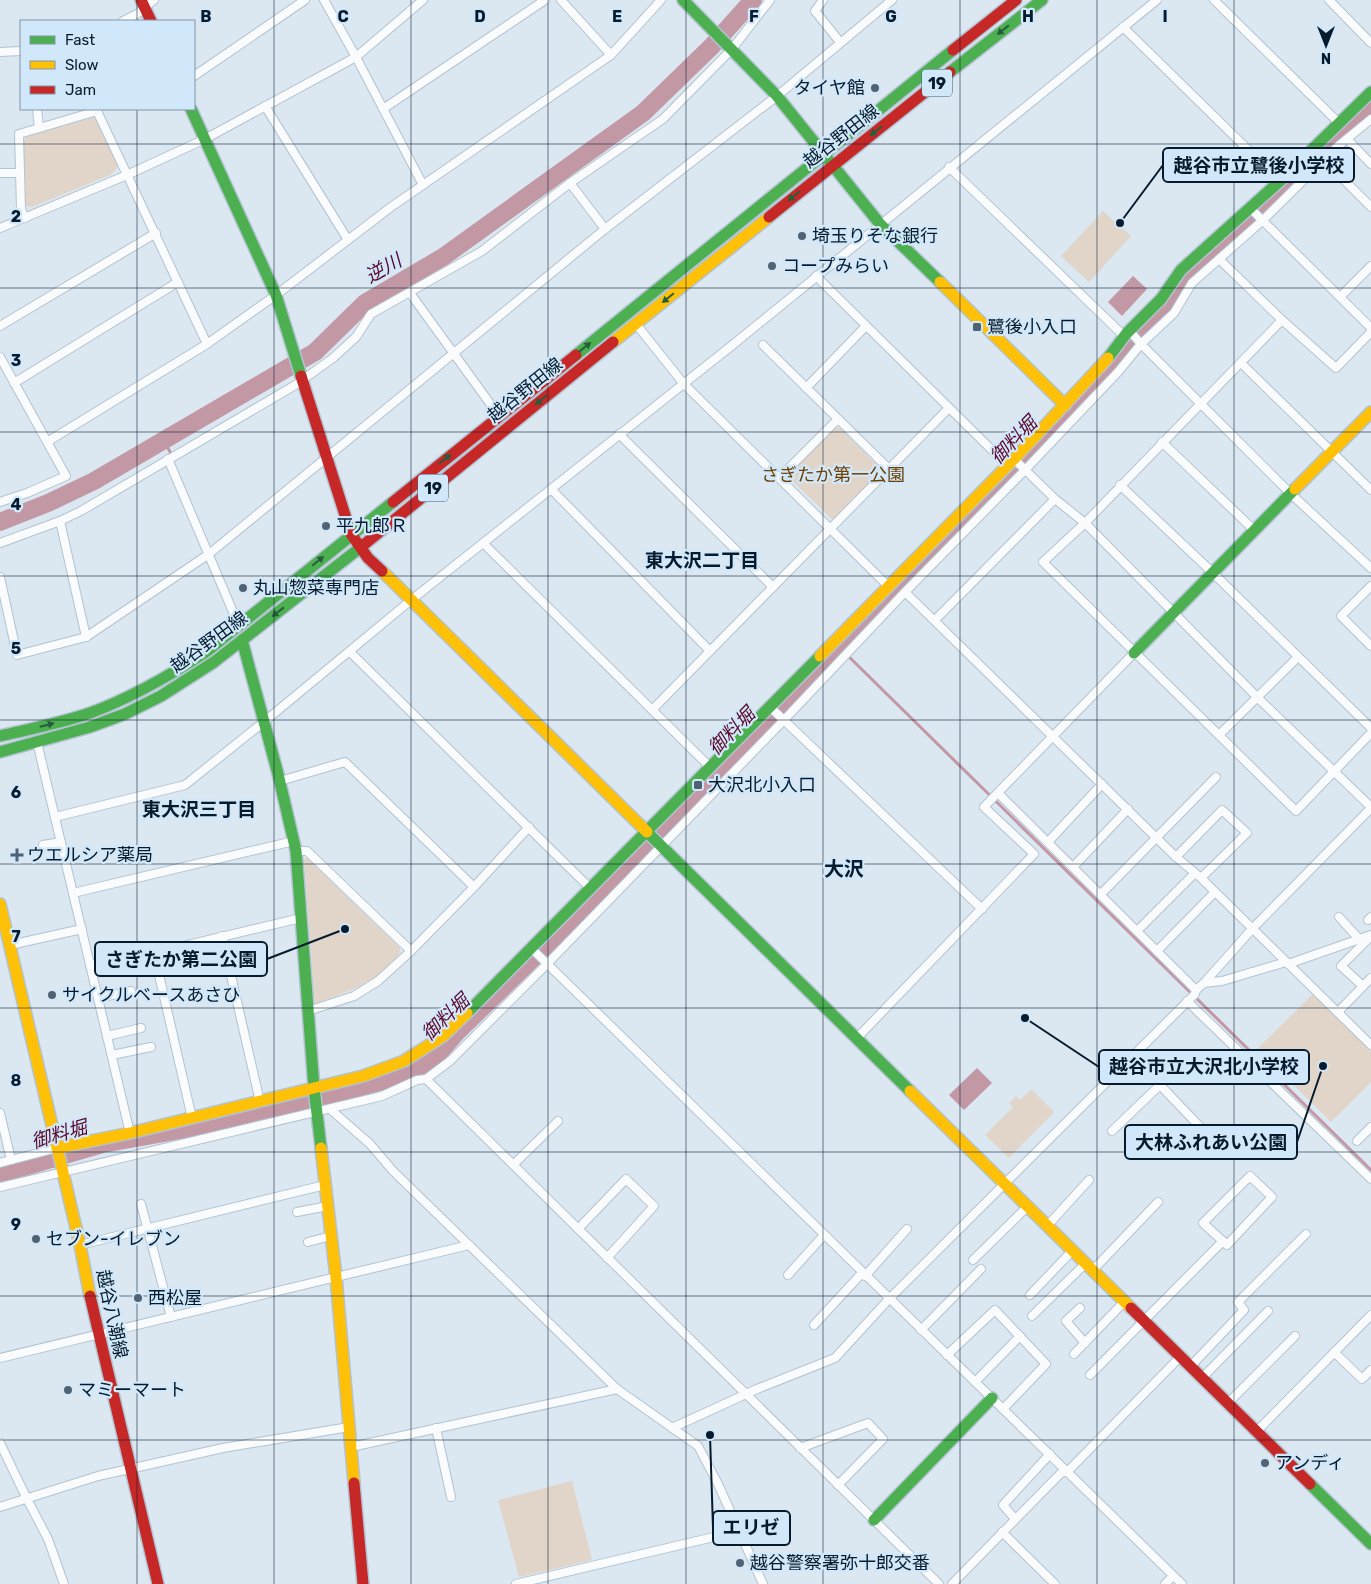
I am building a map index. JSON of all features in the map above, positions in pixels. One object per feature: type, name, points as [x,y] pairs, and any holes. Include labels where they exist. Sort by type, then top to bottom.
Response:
[{"type":"street","points":[[124,20],[142,4],[154,0]]},
{"type":"street","points":[[195,75],[306,0]]},
{"type":"street","points":[[324,0],[423,185]]},
{"type":"street","points":[[0,228],[126,175],[205,139],[356,57],[423,0]]},
{"type":"street","points":[[384,109],[545,0]]},
{"type":"street","points":[[561,0],[611,55]]},
{"type":"street","points":[[47,442],[207,344],[423,185],[611,55],[661,0]]},
{"type":"street","points":[[683,0],[777,96],[880,224],[1064,405]]},
{"type":"street","points":[[0,543],[60,521],[81,511],[334,358],[356,337],[372,314],[482,251],[570,183],[663,119],[770,0]]},
{"type":"street","points":[[823,0],[815,11],[840,42]]},
{"type":"street","points":[[0,577],[17,655],[86,637],[209,554],[606,229],[777,96],[892,0]]},
{"type":"street","name":"越谷野田線","points":[[0,736],[88,714],[137,693],[182,668],[239,626],[1016,0]]},
{"type":"street","name":"越谷野田線","points":[[0,752],[93,727],[143,706],[189,680],[360,548],[832,165],[1042,0]]},
{"type":"street","points":[[55,817],[185,785],[410,601],[1157,0]]},
{"type":"street","points":[[1214,0],[1340,124]]},
{"type":"street","points":[[1329,0],[1371,43]]},
{"type":"street","points":[[142,4],[150,20]]},
{"type":"street","points":[[1123,27],[1280,181]]},
{"type":"street","points":[[0,52],[20,52]]},
{"type":"street","points":[[0,1163],[314,1091],[384,1070],[404,1061],[443,1036],[533,949],[590,888],[648,833],[710,767],[772,708],[888,586],[1012,461],[1161,299],[1181,270],[1251,210],[1371,92]]},
{"type":"street","points":[[266,106],[348,240]]},
{"type":"street","points":[[37,110],[39,128]]},
{"type":"street","points":[[24,218],[21,209],[19,134],[97,110],[207,344]]},
{"type":"street","points":[[192,110],[276,295],[351,534],[360,548],[410,601],[1090,1266],[1371,1544]]},
{"type":"street","points":[[0,1187],[62,1170],[316,1109],[330,1109],[382,1096],[417,1080],[426,1079],[450,1061],[846,655],[1118,372],[1140,344],[1174,313],[1192,283],[1324,160],[1371,119]]},
{"type":"street","points":[[1347,140],[1371,164]]},
{"type":"street","points":[[1324,160],[1371,207]]},
{"type":"street","points":[[950,167],[1140,344],[1290,494],[1371,568]]},
{"type":"street","points":[[0,173],[20,173]]},
{"type":"street","points":[[570,183],[606,229]]},
{"type":"street","points":[[1251,210],[1371,328]]},
{"type":"street","points":[[0,326],[156,233]]},
{"type":"street","points":[[1219,259],[1282,320],[1336,368],[1371,332]]},
{"type":"street","points":[[1342,295],[1371,266]]},
{"type":"street","points":[[672,1428],[757,1389],[835,1358],[889,1299],[1195,994],[1196,990],[1204,984],[1253,928],[1371,807],[1258,698],[1085,523],[1054,499],[1024,469],[949,408],[816,276]]},
{"type":"street","points":[[14,383],[178,282]]},
{"type":"street","points":[[410,293],[499,416]]},
{"type":"street","points":[[1282,320],[1085,523],[1043,562],[1296,811],[1371,733]]},
{"type":"street","points":[[636,324],[683,383],[888,586]]},
{"type":"street","points":[[806,388],[866,326]]},
{"type":"street","points":[[763,345],[889,469]]},
{"type":"street","points":[[0,357],[66,476],[27,493],[0,502]]},
{"type":"street","points":[[1242,363],[1371,490]]},
{"type":"street","points":[[652,710],[949,408]]},
{"type":"street","points":[[857,1038],[1034,854],[984,806],[1371,412]]},
{"type":"street","points":[[780,478],[838,419]]},
{"type":"street","points":[[619,434],[773,587]]},
{"type":"street","points":[[1162,442],[1254,530]]},
{"type":"street","points":[[168,459],[239,626]]},
{"type":"street","points":[[1120,485],[1371,728]]},
{"type":"street","points":[[551,488],[710,651]]},
{"type":"street","points":[[934,620],[1054,499]]},
{"type":"street","points":[[60,521],[86,637]]},
{"type":"street","points":[[483,543],[710,767]]},
{"type":"street","points":[[1371,586],[1342,616],[1371,646]]},
{"type":"street","points":[[905,592],[1176,857],[1198,875],[1253,928],[1371,1045]]},
{"type":"street","points":[[242,640],[265,721],[295,846],[314,1091],[336,1277],[362,1584]]},
{"type":"street","points":[[350,652],[590,888]]},
{"type":"street","points":[[1219,735],[1298,657]]},
{"type":"street","points":[[772,708],[982,909]]},
{"type":"street","points":[[37,742],[130,1133]]},
{"type":"street","points":[[280,781],[345,762],[474,887]]},
{"type":"street","points":[[1100,895],[1216,777]]},
{"type":"street","points":[[1048,842],[1102,784]]},
{"type":"street","points":[[998,793],[1196,990]]},
{"type":"street","points":[[1073,868],[1128,809]]},
{"type":"street","points":[[1136,931],[1247,833],[1222,810],[1176,857]]},
{"type":"street","points":[[308,1010],[354,996],[378,981],[411,951],[474,887],[529,827]]},
{"type":"street","points":[[43,845],[61,842]]},
{"type":"street","points":[[73,893],[295,846],[307,851],[411,951]]},
{"type":"street","points":[[1157,951],[1215,892]]},
{"type":"street","name":"越谷八潮線","points":[[0,904],[80,1245],[98,1334],[158,1584]]},
{"type":"street","points":[[1339,917],[1359,939]]},
{"type":"street","points":[[90,966],[154,953],[301,918]]},
{"type":"street","points":[[10,945],[82,929]]},
{"type":"street","points":[[1204,984],[1222,981],[1287,963],[1371,935]]},
{"type":"street","points":[[1363,986],[1341,966],[1371,935]]},
{"type":"street","points":[[222,936],[260,1102]]},
{"type":"street","points":[[533,949],[1182,1584]]},
{"type":"street","points":[[154,953],[192,1118]]},
{"type":"street","points":[[1338,1012],[1371,978]]},
{"type":"street","points":[[98,998],[130,991]]},
{"type":"street","points":[[1187,1001],[1371,1179]]},
{"type":"street","points":[[107,1036],[141,1028]]},
{"type":"street","points":[[112,1056],[151,1047]]},
{"type":"street","points":[[1133,1057],[1206,1133]]},
{"type":"street","points":[[426,1079],[940,1584]]},
{"type":"street","points":[[1112,1131],[1160,1085]]},
{"type":"street","points":[[330,1109],[370,1144],[393,1171],[617,1389],[698,1446],[718,1484],[763,1584]]},
{"type":"street","points":[[0,1113],[12,1160]]},
{"type":"street","points":[[513,1165],[558,1121]]},
{"type":"street","points":[[1356,1141],[1371,1127]]},
{"type":"street","points":[[1250,1176],[1272,1197],[1227,1245],[1223,1241],[1203,1223],[1250,1176]]},
{"type":"street","points":[[578,1229],[626,1179],[654,1206],[607,1258]]},
{"type":"street","points":[[1048,1225],[1089,1180]]},
{"type":"street","points":[[80,1245],[325,1185]]},
{"type":"street","points":[[1032,1316],[1090,1266],[1158,1202]]},
{"type":"street","points":[[141,1204],[171,1317]]},
{"type":"street","points":[[297,1212],[328,1206]]},
{"type":"street","points":[[973,1260],[1028,1206]]},
{"type":"street","points":[[814,1325],[907,1229]]},
{"type":"street","points":[[1190,1366],[1244,1310],[1238,1302],[1306,1234]]},
{"type":"street","points":[[788,1275],[824,1235]]},
{"type":"street","points":[[308,1242],[331,1236]]},
{"type":"street","points":[[1090,1375],[1223,1241]]},
{"type":"street","points":[[0,1358],[469,1245]]},
{"type":"street","points":[[1030,1295],[1073,1250]]},
{"type":"street","points":[[921,1330],[981,1269]]},
{"type":"street","points":[[1074,1354],[1125,1301]]},
{"type":"street","points":[[1080,1308],[1066,1322],[1085,1343]]},
{"type":"street","points":[[947,1355],[995,1310],[1046,1364],[1003,1409]]},
{"type":"street","points":[[1202,1378],[1268,1310]]},
{"type":"street","points":[[1256,1431],[1371,1315]]},
{"type":"street","points":[[975,1382],[1020,1336]]},
{"type":"street","points":[[1228,1403],[1295,1336]]},
{"type":"street","points":[[1334,1352],[1362,1379],[1371,1370]]},
{"type":"street","points":[[952,1584],[1061,1473],[1068,1471],[1181,1356]]},
{"type":"street","points":[[351,1447],[617,1389]]},
{"type":"street","points":[[874,1520],[992,1398]]},
{"type":"street","points":[[800,1448],[868,1423],[883,1439],[838,1485]]},
{"type":"street","points":[[0,1507],[98,1476],[223,1448],[349,1427]]},
{"type":"street","points":[[436,1428],[451,1497]]},
{"type":"street","points":[[0,1445],[48,1539],[64,1584]]},
{"type":"street","points":[[1016,1519],[1003,1505],[1050,1454]]},
{"type":"street","points":[[516,1584],[739,1531]]},
{"type":"street","points":[[1002,1532],[1055,1584]]},
{"type":"street","points":[[1165,1584],[1173,1576]]},
{"type":"green space","points":[[92,118],[99,124],[118,165],[116,170],[110,175],[32,207],[27,206],[24,202],[24,141],[26,137]]},
{"type":"green space","points":[[1103,211],[1131,236],[1089,282],[1061,256]]},
{"type":"green space","name":"さぎたか第一公園","points":[[834,428],[840,428],[879,467],[879,474],[833,520],[787,476]]},
{"type":"green space","points":[[307,858],[400,948],[399,955],[380,974],[356,988],[315,1004],[304,859]]},
{"type":"green space","points":[[1313,994],[1371,1051],[1371,1082],[1331,1122],[1257,1049]]},
{"type":"green space","points":[[1031,1089],[1054,1112],[1009,1158],[985,1135],[1013,1107],[1009,1103],[1016,1096],[1020,1100]]},
{"type":"green space","points":[[572,1481],[592,1560],[519,1577],[498,1500]]},
{"type":"shaded area","points":[[1133,276],[1147,289],[1122,316],[1108,302]]},
{"type":"shaded area","points":[[977,1068],[992,1083],[964,1110],[949,1095]]},
{"type":"waterway","name":"逆川","points":[[0,522],[48,503],[94,481],[315,352],[365,303],[443,257],[643,113],[711,47],[753,0]]},
{"type":"waterway","name":"御料堀","points":[[0,1174],[102,1144],[181,1130],[295,1105],[415,1072],[436,1056],[456,1033],[658,837],[682,810],[841,649],[905,580],[1123,358],[1173,302],[1188,275],[1371,110]]},
{"type":"waterway","points":[[164,440],[170,452]]},
{"type":"waterway","points":[[841,649],[1371,1170]]},
{"type":"traffic: fast","points":[[683,0],[777,96],[880,224],[940,282]]},
{"type":"traffic: fast","points":[[950,72],[1042,0]]},
{"type":"traffic: fast","points":[[576,355],[953,50]]},
{"type":"traffic: fast","points":[[1108,358],[1126,334],[1161,299],[1181,270],[1280,181],[1371,92]]},
{"type":"traffic: fast","points":[[191,110],[276,295],[301,376]]},
{"type":"traffic: fast","points":[[1134,653],[1295,489]]},
{"type":"traffic: fast","points":[[0,736],[57,723],[90,713],[150,686],[178,670],[206,652],[393,502]]},
{"type":"traffic: fast","points":[[0,752],[90,727],[125,714],[161,696],[214,662],[361,547]]},
{"type":"traffic: fast","points":[[242,640],[278,774],[296,851],[314,1088],[321,1148]]},
{"type":"traffic: fast","points":[[467,1013],[820,656]]},
{"type":"traffic: fast","points":[[647,832],[910,1091]]},
{"type":"traffic: fast","points":[[874,1520],[992,1398]]},
{"type":"traffic: fast","points":[[1310,1484],[1371,1544]]},
{"type":"traffic: slow","points":[[613,342],[769,217]]},
{"type":"traffic: slow","points":[[940,282],[1065,405]]},
{"type":"traffic: slow","points":[[820,656],[1014,459],[1108,358]]},
{"type":"traffic: slow","points":[[1295,489],[1371,412]]},
{"type":"traffic: slow","points":[[382,571],[647,832]]},
{"type":"traffic: slow","points":[[0,904],[80,1245],[90,1296]]},
{"type":"traffic: slow","points":[[57,1148],[130,1133],[363,1076],[404,1061],[443,1036],[467,1013]]},
{"type":"traffic: slow","points":[[910,1091],[1131,1308]]},
{"type":"traffic: slow","points":[[321,1148],[336,1277],[354,1483]]},
{"type":"traffic: jam","points":[[141,0],[151,20]]},
{"type":"traffic: jam","points":[[953,50],[1016,0]]},
{"type":"traffic: jam","points":[[769,217],[950,72]]},
{"type":"traffic: jam","points":[[361,547],[613,342]]},
{"type":"traffic: jam","points":[[393,502],[576,355]]},
{"type":"traffic: jam","points":[[301,376],[351,534],[368,558],[382,571]]},
{"type":"traffic: jam","points":[[90,1296],[158,1584]]},
{"type":"traffic: jam","points":[[1131,1308],[1310,1484]]},
{"type":"traffic: jam","points":[[354,1483],[363,1584]]},
{"type":"place","name":"タイヤ館","points":[[875,88]]},
{"type":"place","name":"越谷市立鷺後小学校","points":[[1120,223]]},
{"type":"place","name":"埼玉りそな銀行","points":[[802,236]]},
{"type":"place","name":"コープみらい","points":[[772,266]]},
{"type":"place","name":"鷺後小入口","points":[[977,327]]},
{"type":"place","name":"平九郎Ｒ","points":[[326,526]]},
{"type":"place","name":"丸山惣菜専門店","points":[[243,588]]},
{"type":"place","name":"大沢北小入口","points":[[698,785]]},
{"type":"place","name":"ウエルシア薬局","points":[[17,855]]},
{"type":"place","name":"さぎたか第二公園","points":[[345,929]]},
{"type":"place","name":"サイクルベースあさひ","points":[[52,995]]},
{"type":"place","name":"越谷市立大沢北小学校","points":[[1025,1018]]},
{"type":"place","name":"大林ふれあい公園","points":[[1323,1066]]},
{"type":"place","name":"セブン-イレブン","points":[[36,1239]]},
{"type":"place","name":"西松屋","points":[[138,1298]]},
{"type":"place","name":"マミーマート","points":[[68,1390]]},
{"type":"place","name":"エリゼ","points":[[710,1435]]},
{"type":"place","name":"アンディ","points":[[1265,1463]]},
{"type":"place","name":"越谷警察署弥十郎交番","points":[[740,1563]]},
{"type":"district","name":"東大沢二丁目","points":[[702,560]]},
{"type":"district","name":"東大沢三丁目","points":[[199,809]]},
{"type":"district","name":"大沢","points":[[844,869]]}]
